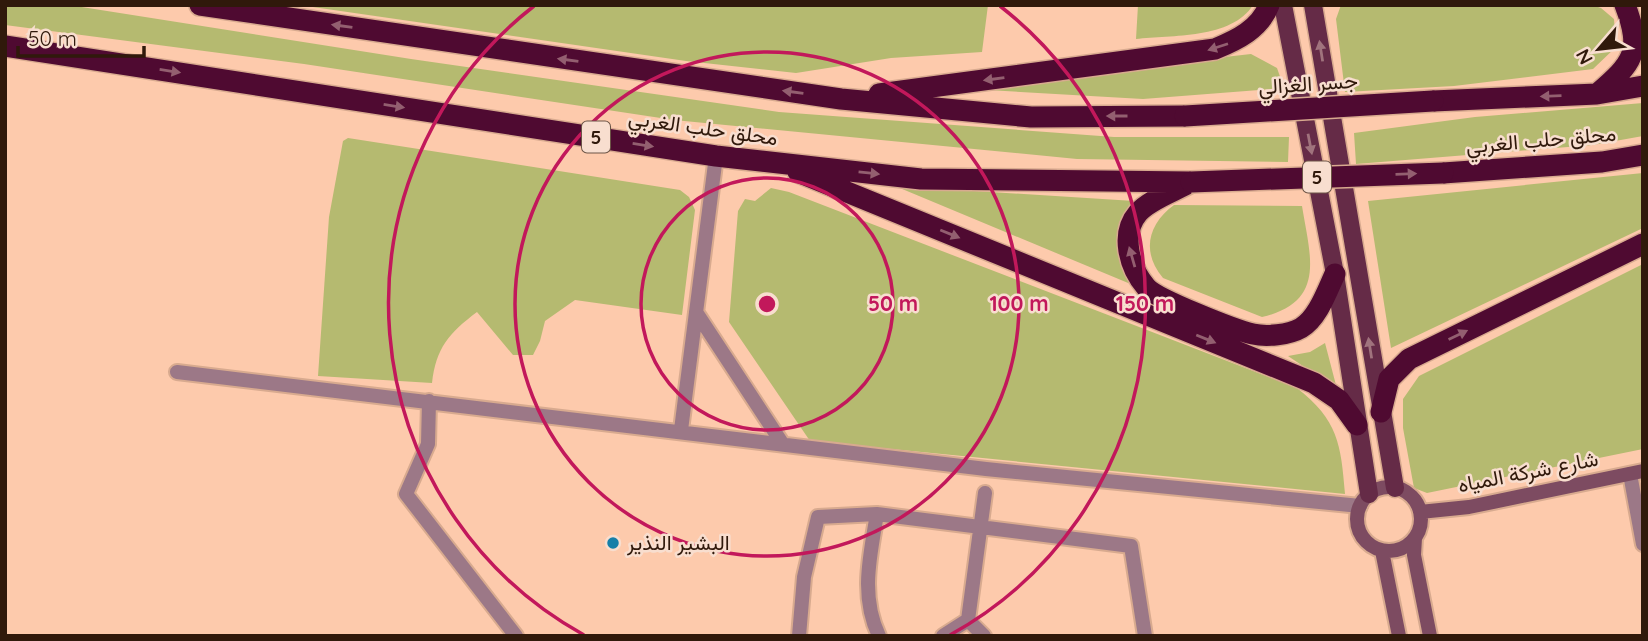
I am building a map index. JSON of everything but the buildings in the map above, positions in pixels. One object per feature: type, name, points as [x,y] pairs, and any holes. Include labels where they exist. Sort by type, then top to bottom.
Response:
[{"type":"highway","points":[[200,5],[841,99],[1215,49],[1241,38],[1265,15],[1269,5]]},
{"type":"highway","points":[[1597,94],[1618,76],[1630,59],[1636,34],[1625,5]]},
{"type":"highway","name":"محلق حلب الغربي","points":[[5,46],[716,156],[921,179],[1191,181],[1443,173],[1602,162],[1643,155]]},
{"type":"highway","name":"محلق حلب الغربي","points":[[1433,101],[1597,94],[1643,86]]},
{"type":"highway","name":"جسر الغزالي","points":[[841,99],[1031,117],[1185,116],[1433,101]]},
{"type":"highway","points":[[773,162],[1314,383],[1339,400],[1357,425]]},
{"type":"highway","points":[[1191,181],[1139,212],[1127,236],[1131,262],[1146,288],[1170,302],[1255,335],[1279,334],[1302,328],[1317,311],[1335,274]]},
{"type":"highway","points":[[1381,412],[1389,379],[1409,359],[1643,244]]},
{"type":"main road","points":[[1283,5],[1335,274],[1357,425],[1364,500],[1357,515],[1360,534],[1382,551],[1400,549],[1415,538]]},
{"type":"main road","points":[[1313,5],[1395,488]]},
{"type":"main road","name":"شارع شركة المياه","points":[[1420,512],[1469,507],[1636,472]]},
{"type":"main road","points":[[1364,500],[1386,487],[1395,488],[1411,496],[1420,512],[1414,555],[1430,636]]},
{"type":"main road","points":[[1382,551],[1399,636]]},
{"type":"street","points":[[681,430],[716,156]]},
{"type":"street","points":[[696,312],[782,443]]},
{"type":"street","points":[[177,372],[681,430],[986,469],[1364,500]]},
{"type":"street","points":[[429,401],[428,444],[406,494],[516,636]]},
{"type":"street","points":[[1636,472],[1643,544]]},
{"type":"street","points":[[968,620],[985,493]]},
{"type":"street","points":[[877,514],[867,568],[867,597],[879,636]]},
{"type":"street","points":[[799,636],[804,577],[818,516],[877,514],[1131,546],[1145,636]]},
{"type":"street","points":[[943,636],[968,620]]},
{"type":"street","points":[[968,620],[984,636]]},
{"type":"green space","points":[[5,5],[69,5],[411,59],[779,112],[1114,137],[1289,137],[1288,162],[1077,159],[674,120],[304,64],[5,25]]},
{"type":"green space","points":[[299,5],[988,5],[982,52],[891,58],[796,73],[686,61]]},
{"type":"green space","points":[[1138,5],[1253,5],[1243,16],[1216,30],[1136,39]]},
{"type":"green space","points":[[1341,5],[1592,5],[1601,8],[1614,19],[1616,47],[1593,69],[1454,86],[1345,92],[1336,19]]},
{"type":"green space","points":[[1251,54],[1277,68],[1284,88],[1143,99],[953,88]]},
{"type":"green space","points":[[1643,103],[1643,136],[1593,145],[1356,164],[1354,133],[1475,117]]},
{"type":"green space","points":[[348,138],[680,190],[689,197],[695,210],[682,315],[575,300],[545,321],[533,355],[513,355],[477,312],[446,342],[437,360],[432,383],[318,376],[329,217],[343,141]]},
{"type":"green space","points":[[1643,173],[1643,228],[1391,348],[1368,201]]},
{"type":"green space","points":[[895,186],[1134,201],[1121,221],[1117,242],[1122,264],[1133,285]]},
{"type":"green space","points":[[771,188],[789,192],[1297,388],[1321,411],[1335,434],[1342,461],[1345,494],[810,441],[729,322],[738,211],[745,199],[755,201]]},
{"type":"green space","points":[[1174,205],[1302,206],[1310,259],[1305,288],[1297,300],[1283,310],[1262,317],[1163,278],[1152,258],[1150,239],[1158,221]]},
{"type":"green space","points":[[1643,264],[1643,449],[1427,493],[1414,488],[1403,428],[1403,399],[1419,376]]},
{"type":"green space","points":[[1325,343],[1337,389],[1288,356],[1310,352]]},
{"type":"place","name":"البشير النذير","points":[[613,543]]}]
